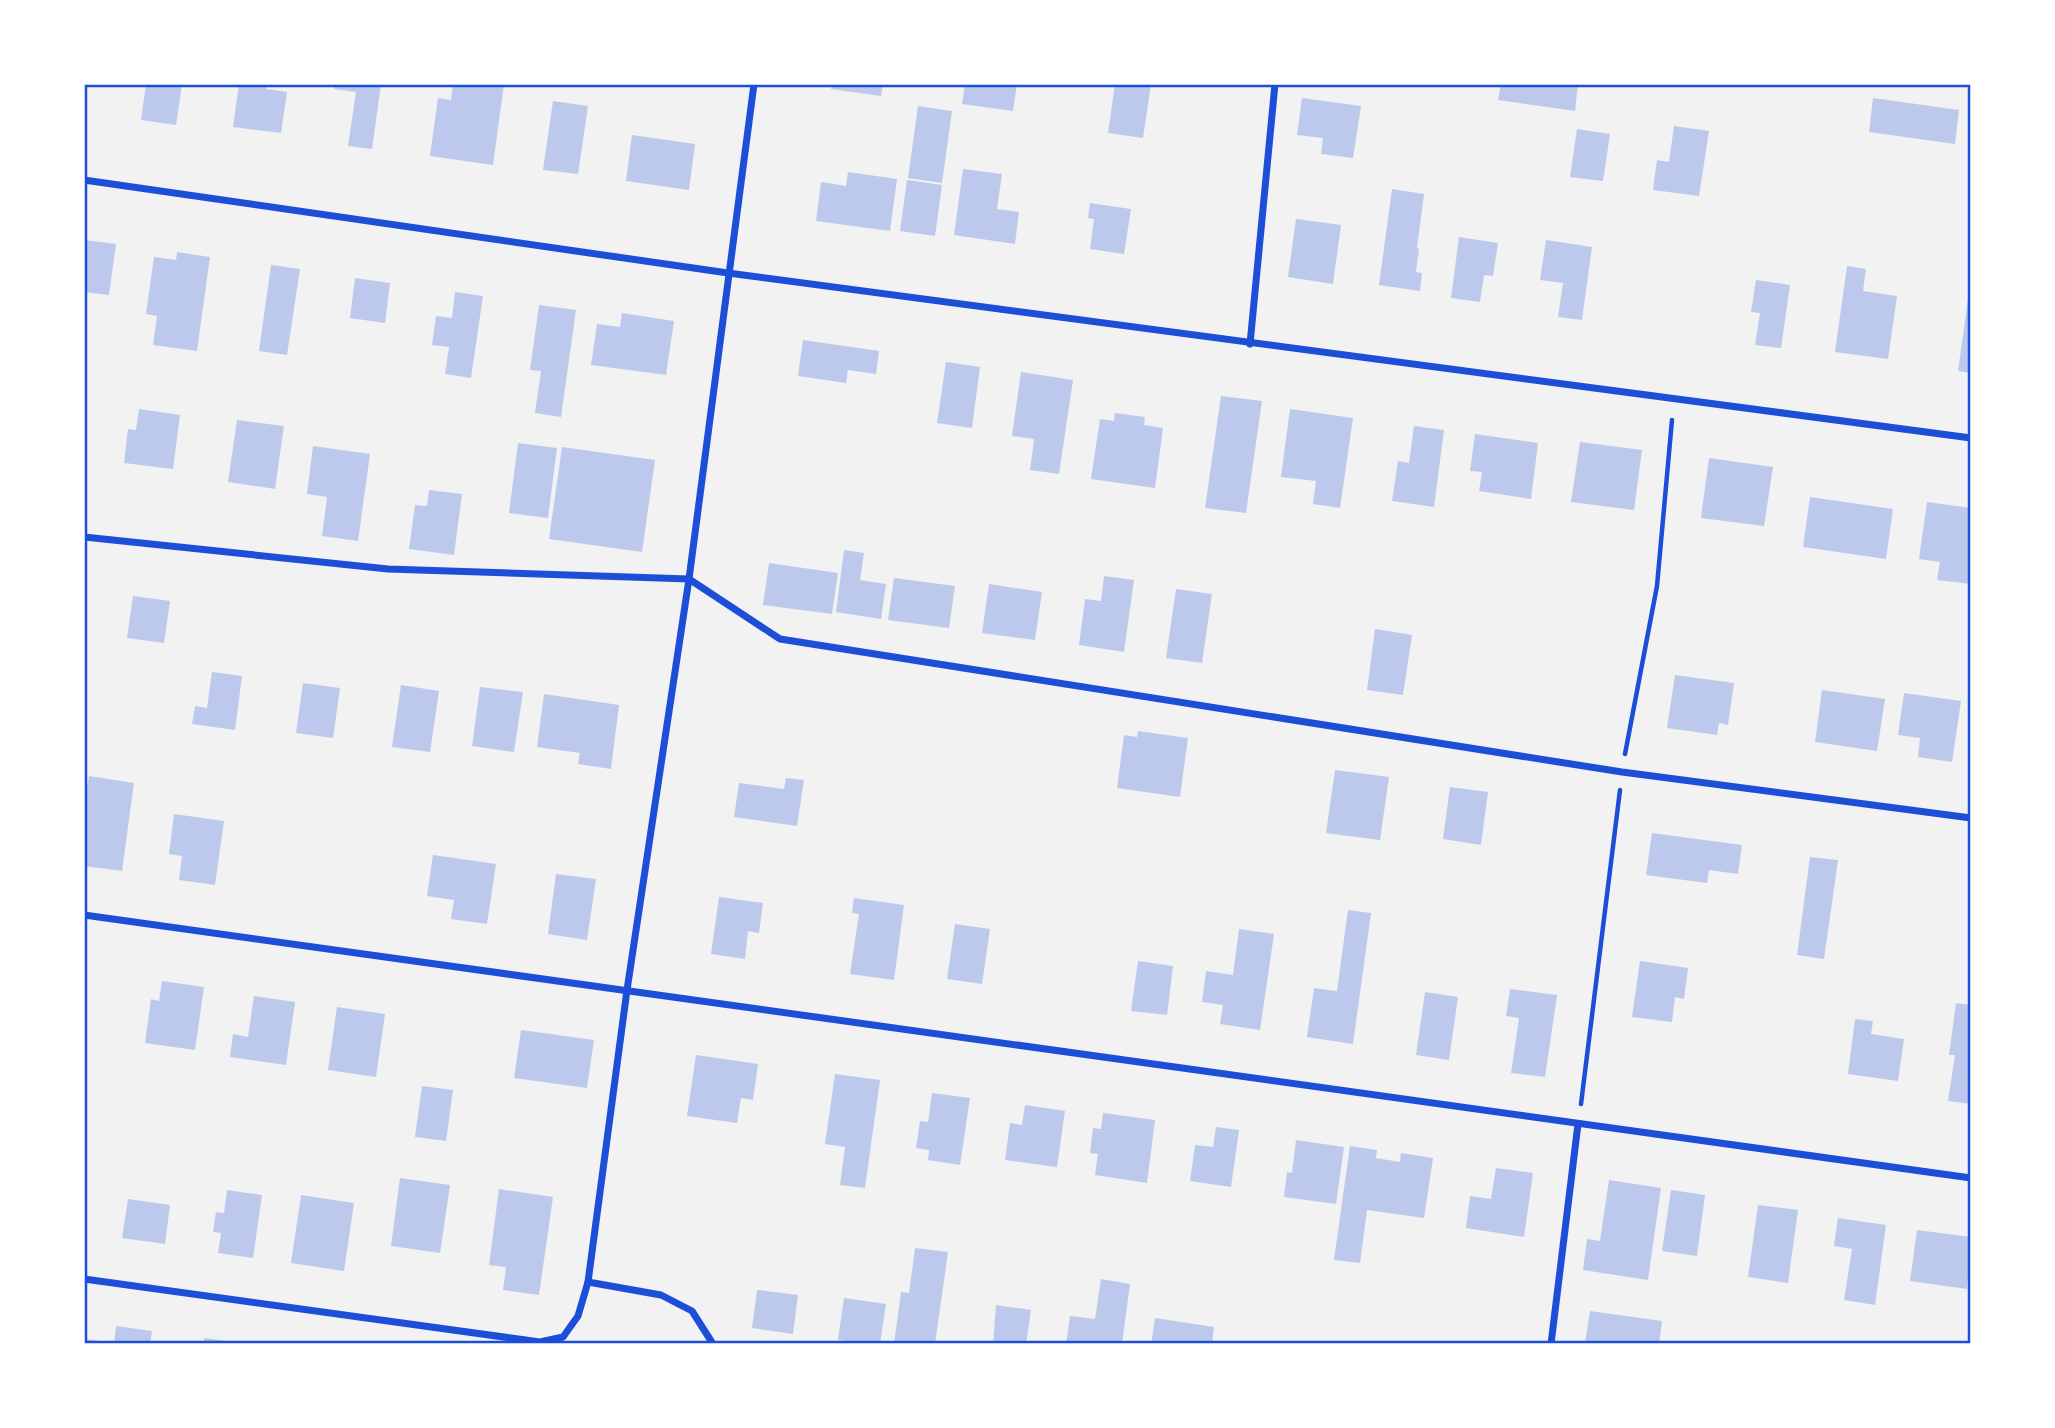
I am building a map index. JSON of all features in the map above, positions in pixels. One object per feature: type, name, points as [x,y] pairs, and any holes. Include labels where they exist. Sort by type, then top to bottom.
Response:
[{"type":"street","points":[[84,1279],[540,1342],[563,1337],[578,1316],[588,1282],[627,990],[689,579],[754,84]]},
{"type":"street","points":[[1250,344],[1275,84]]},
{"type":"street","points":[[84,180],[728,273],[1971,438]]},
{"type":"street","points":[[84,537],[388,569],[689,579],[780,639],[1622,772],[1971,818]]},
{"type":"street","points":[[84,915],[1971,1178]]},
{"type":"street","points":[[1551,1344],[1578,1124]]},
{"type":"street","points":[[588,1282],[661,1295],[692,1311],[713,1344]]},
{"type":"building","points":[[146,84],[182,84],[176,125],[141,120]]},
{"type":"building","points":[[239,84],[267,84],[266,89],[287,92],[281,133],[233,127]]},
{"type":"building","points":[[335,84],[381,84],[372,149],[348,146],[356,92],[334,89]]},
{"type":"building","points":[[453,84],[504,84],[493,165],[430,156],[438,98],[451,100]]},
{"type":"building","points":[[832,84],[883,84],[881,96],[831,89]]},
{"type":"building","points":[[965,84],[1017,84],[1013,111],[962,104]]},
{"type":"building","points":[[1115,84],[1151,84],[1143,138],[1108,133]]},
{"type":"building","points":[[1501,84],[1578,84],[1575,111],[1498,100]]},
{"type":"building","points":[[1302,98],[1361,106],[1353,158],[1321,154],[1323,138],[1297,135]]},
{"type":"building","points":[[1873,98],[1959,110],[1955,144],[1869,132]]},
{"type":"building","points":[[553,101],[588,106],[578,174],[543,170]]},
{"type":"building","points":[[918,106],[952,111],[942,183],[908,178]]},
{"type":"building","points":[[1674,126],[1709,131],[1699,196],[1653,190],[1657,160],[1669,162]]},
{"type":"building","points":[[1577,129],[1610,134],[1603,181],[1570,177]]},
{"type":"building","points":[[632,135],[695,144],[689,190],[626,181]]},
{"type":"building","points":[[963,169],[1002,174],[997,209],[1019,212],[1015,244],[954,235]]},
{"type":"building","points":[[848,172],[897,179],[890,231],[816,221],[821,182],[846,186]]},
{"type":"building","points":[[907,180],[942,185],[935,236],[900,231]]},
{"type":"building","points":[[1392,189],[1424,194],[1416,272],[1422,273],[1420,291],[1379,285]]},
{"type":"building","points":[[1090,203],[1131,209],[1124,254],[1090,249],[1094,219],[1088,218]]},
{"type":"building","points":[[1296,219],[1341,225],[1333,284],[1288,277]]},
{"type":"building","points":[[1459,237],[1498,243],[1493,276],[1484,275],[1480,302],[1451,298]]},
{"type":"building","points":[[84,240],[116,244],[109,295],[84,292]]},
{"type":"building","points":[[1546,240],[1592,247],[1582,320],[1558,317],[1563,283],[1540,280]]},
{"type":"building","points":[[177,252],[210,257],[197,351],[153,345],[157,316],[146,314],[154,257],[176,260]]},
{"type":"building","points":[[271,265],[300,269],[287,355],[259,351]]},
{"type":"building","points":[[1847,266],[1866,269],[1863,291],[1897,296],[1888,359],[1835,352]]},
{"type":"building","points":[[355,278],[390,283],[385,323],[350,318]]},
{"type":"building","points":[[1756,280],[1790,285],[1781,348],[1755,345],[1760,313],[1751,312]]},
{"type":"building","points":[[455,292],[483,296],[471,378],[445,374],[449,347],[432,345],[436,316],[452,318]]},
{"type":"building","points":[[1968,299],[1971,299],[1971,373],[1958,371]]},
{"type":"building","points":[[539,305],[576,310],[561,417],[535,413],[541,371],[530,370]]},
{"type":"building","points":[[622,313],[674,321],[666,375],[591,365],[597,324],[620,327]]},
{"type":"building","points":[[803,340],[879,351],[876,374],[848,370],[846,383],[798,376]]},
{"type":"building","points":[[946,362],[980,367],[972,428],[937,423]]},
{"type":"building","points":[[1021,372],[1073,380],[1059,474],[1030,470],[1034,439],[1012,436]]},
{"type":"building","points":[[1221,396],[1262,401],[1246,513],[1205,508]]},
{"type":"building","points":[[139,409],[180,415],[173,469],[124,463],[128,429],[136,430]]},
{"type":"building","points":[[1290,409],[1353,418],[1340,508],[1313,504],[1316,481],[1281,477]]},
{"type":"building","points":[[1115,413],[1145,417],[1144,425],[1163,428],[1155,488],[1091,479],[1100,419],[1114,421]]},
{"type":"building","points":[[237,420],[284,426],[275,489],[228,482]]},
{"type":"building","points":[[1414,426],[1444,430],[1434,507],[1392,501],[1398,461],[1409,463]]},
{"type":"building","points":[[1475,434],[1538,443],[1531,499],[1479,491],[1482,472],[1470,471]]},
{"type":"building","points":[[1580,442],[1642,450],[1634,510],[1571,502]]},
{"type":"building","points":[[518,443],[557,448],[548,518],[509,513]]},
{"type":"building","points":[[313,446],[370,454],[358,541],[322,536],[327,497],[307,494]]},
{"type":"building","points":[[562,447],[655,460],[642,552],[549,539]]},
{"type":"building","points":[[1709,458],[1773,467],[1764,526],[1701,518]]},
{"type":"building","points":[[429,490],[462,494],[454,555],[409,549],[415,505],[427,506]]},
{"type":"building","points":[[1810,497],[1893,509],[1886,559],[1803,547]]},
{"type":"building","points":[[1927,502],[1971,508],[1971,584],[1937,580],[1940,562],[1919,559]]},
{"type":"building","points":[[844,550],[864,553],[860,580],[886,584],[881,619],[836,612]]},
{"type":"building","points":[[769,563],[838,573],[832,614],[763,605]]},
{"type":"building","points":[[1104,576],[1134,580],[1124,652],[1079,645],[1085,599],[1101,601]]},
{"type":"building","points":[[894,578],[955,586],[949,628],[888,620]]},
{"type":"building","points":[[989,584],[1042,592],[1035,640],[982,633]]},
{"type":"building","points":[[1176,589],[1212,594],[1202,663],[1166,658]]},
{"type":"building","points":[[133,596],[170,601],[164,643],[127,638]]},
{"type":"building","points":[[1375,629],[1412,635],[1403,695],[1367,690]]},
{"type":"building","points":[[212,672],[242,676],[235,730],[192,724],[195,706],[207,708]]},
{"type":"building","points":[[1675,675],[1734,683],[1728,725],[1719,723],[1717,735],[1667,728]]},
{"type":"building","points":[[303,683],[340,688],[333,738],[296,733]]},
{"type":"building","points":[[401,685],[439,691],[430,752],[392,747]]},
{"type":"building","points":[[480,687],[523,692],[514,752],[472,746]]},
{"type":"building","points":[[1822,690],[1885,699],[1877,751],[1815,742]]},
{"type":"building","points":[[1904,693],[1961,701],[1952,762],[1918,757],[1920,738],[1898,735]]},
{"type":"building","points":[[544,694],[619,705],[611,769],[578,764],[580,753],[537,747]]},
{"type":"building","points":[[1138,731],[1188,738],[1180,797],[1117,788],[1124,735],[1137,737]]},
{"type":"building","points":[[1335,770],[1389,777],[1380,840],[1326,833]]},
{"type":"building","points":[[89,776],[134,783],[122,871],[84,866],[84,804]]},
{"type":"building","points":[[786,778],[804,780],[797,826],[734,817],[739,783],[784,789]]},
{"type":"building","points":[[1450,787],[1488,792],[1481,845],[1443,839]]},
{"type":"building","points":[[174,814],[224,821],[215,885],[179,880],[182,856],[169,854]]},
{"type":"building","points":[[1652,833],[1742,845],[1738,874],[1709,870],[1707,883],[1646,875]]},
{"type":"building","points":[[433,855],[496,864],[487,924],[451,919],[454,900],[427,896]]},
{"type":"building","points":[[1810,857],[1838,860],[1824,959],[1797,955]]},
{"type":"building","points":[[556,874],[596,879],[587,940],[548,934]]},
{"type":"building","points":[[719,897],[763,903],[759,933],[748,931],[745,959],[711,954]]},
{"type":"building","points":[[854,898],[904,905],[894,980],[850,974],[859,914],[852,913]]},
{"type":"building","points":[[1348,910],[1371,913],[1353,1044],[1307,1037],[1314,988],[1337,991]]},
{"type":"building","points":[[955,924],[990,929],[982,984],[947,979]]},
{"type":"building","points":[[1239,929],[1274,934],[1260,1030],[1220,1024],[1223,1005],[1202,1002],[1206,971],[1233,975]]},
{"type":"building","points":[[1138,961],[1173,966],[1167,1015],[1131,1011]]},
{"type":"building","points":[[1640,961],[1688,968],[1684,999],[1675,997],[1672,1022],[1632,1017]]},
{"type":"building","points":[[162,981],[204,987],[195,1050],[145,1043],[151,999],[159,1001]]},
{"type":"building","points":[[1510,989],[1557,995],[1545,1077],[1511,1073],[1519,1018],[1506,1016]]},
{"type":"building","points":[[1425,992],[1458,997],[1449,1060],[1416,1055]]},
{"type":"building","points":[[254,996],[295,1002],[286,1065],[230,1057],[233,1034],[248,1037]]},
{"type":"building","points":[[1956,1003],[1971,1005],[1971,1104],[1948,1101],[1955,1055],[1949,1055]]},
{"type":"building","points":[[337,1007],[385,1014],[376,1077],[328,1070]]},
{"type":"building","points":[[1855,1019],[1873,1021],[1871,1034],[1904,1039],[1898,1081],[1848,1074]]},
{"type":"building","points":[[521,1030],[594,1040],[587,1088],[514,1078]]},
{"type":"building","points":[[696,1055],[758,1064],[753,1100],[741,1098],[737,1123],[687,1116]]},
{"type":"building","points":[[835,1074],[880,1080],[865,1188],[840,1185],[845,1147],[825,1144]]},
{"type":"building","points":[[422,1086],[453,1090],[446,1141],[415,1137]]},
{"type":"building","points":[[932,1093],[970,1098],[960,1165],[928,1160],[929,1150],[916,1148],[920,1121],[928,1122]]},
{"type":"building","points":[[1025,1105],[1065,1111],[1057,1167],[1005,1160],[1010,1123],[1022,1125]]},
{"type":"building","points":[[1103,1113],[1155,1120],[1147,1183],[1095,1175],[1098,1154],[1090,1153],[1093,1128],[1101,1129]]},
{"type":"building","points":[[1216,1127],[1239,1130],[1231,1187],[1190,1181],[1195,1145],[1213,1147]]},
{"type":"building","points":[[1296,1140],[1344,1147],[1336,1204],[1284,1197],[1287,1172],[1292,1173]]},
{"type":"building","points":[[1350,1146],[1377,1150],[1376,1158],[1400,1162],[1401,1153],[1433,1158],[1424,1218],[1367,1210],[1360,1263],[1334,1260]]},
{"type":"building","points":[[1496,1168],[1533,1173],[1524,1237],[1466,1228],[1470,1196],[1491,1199]]},
{"type":"building","points":[[400,1178],[450,1185],[440,1253],[391,1246]]},
{"type":"building","points":[[1609,1180],[1661,1188],[1648,1280],[1583,1270],[1587,1239],[1600,1241]]},
{"type":"building","points":[[499,1189],[553,1197],[539,1295],[503,1290],[506,1267],[489,1265]]},
{"type":"building","points":[[227,1190],[262,1195],[253,1258],[218,1253],[221,1233],[213,1232],[216,1212],[224,1213]]},
{"type":"building","points":[[1671,1190],[1705,1195],[1697,1256],[1662,1251]]},
{"type":"building","points":[[301,1195],[354,1203],[344,1271],[291,1263]]},
{"type":"building","points":[[128,1199],[170,1205],[165,1244],[122,1238]]},
{"type":"building","points":[[1758,1205],[1798,1210],[1788,1283],[1748,1277]]},
{"type":"building","points":[[1838,1218],[1886,1225],[1875,1305],[1844,1300],[1852,1249],[1834,1246]]},
{"type":"building","points":[[1917,1230],[1971,1237],[1967,1289],[1910,1281]]},
{"type":"building","points":[[915,1248],[948,1252],[935,1344],[894,1344],[901,1292],[909,1293]]},
{"type":"building","points":[[1101,1279],[1130,1284],[1122,1344],[1066,1344],[1070,1316],[1095,1319]]},
{"type":"building","points":[[757,1290],[798,1295],[793,1334],[752,1328]]},
{"type":"building","points":[[844,1298],[886,1304],[880,1344],[838,1340]]},
{"type":"building","points":[[996,1305],[1031,1310],[1026,1344],[993,1344]]},
{"type":"building","points":[[1590,1311],[1662,1321],[1659,1344],[1585,1344]]},
{"type":"building","points":[[1155,1318],[1214,1327],[1212,1344],[1151,1344]]},
{"type":"building","points":[[116,1326],[152,1331],[150,1344],[114,1344]]},
{"type":"building","points":[[204,1338],[235,1342],[235,1344],[204,1344]]},
{"type":"building","points":[[84,1339],[110,1342],[110,1344],[84,1344]]}]
